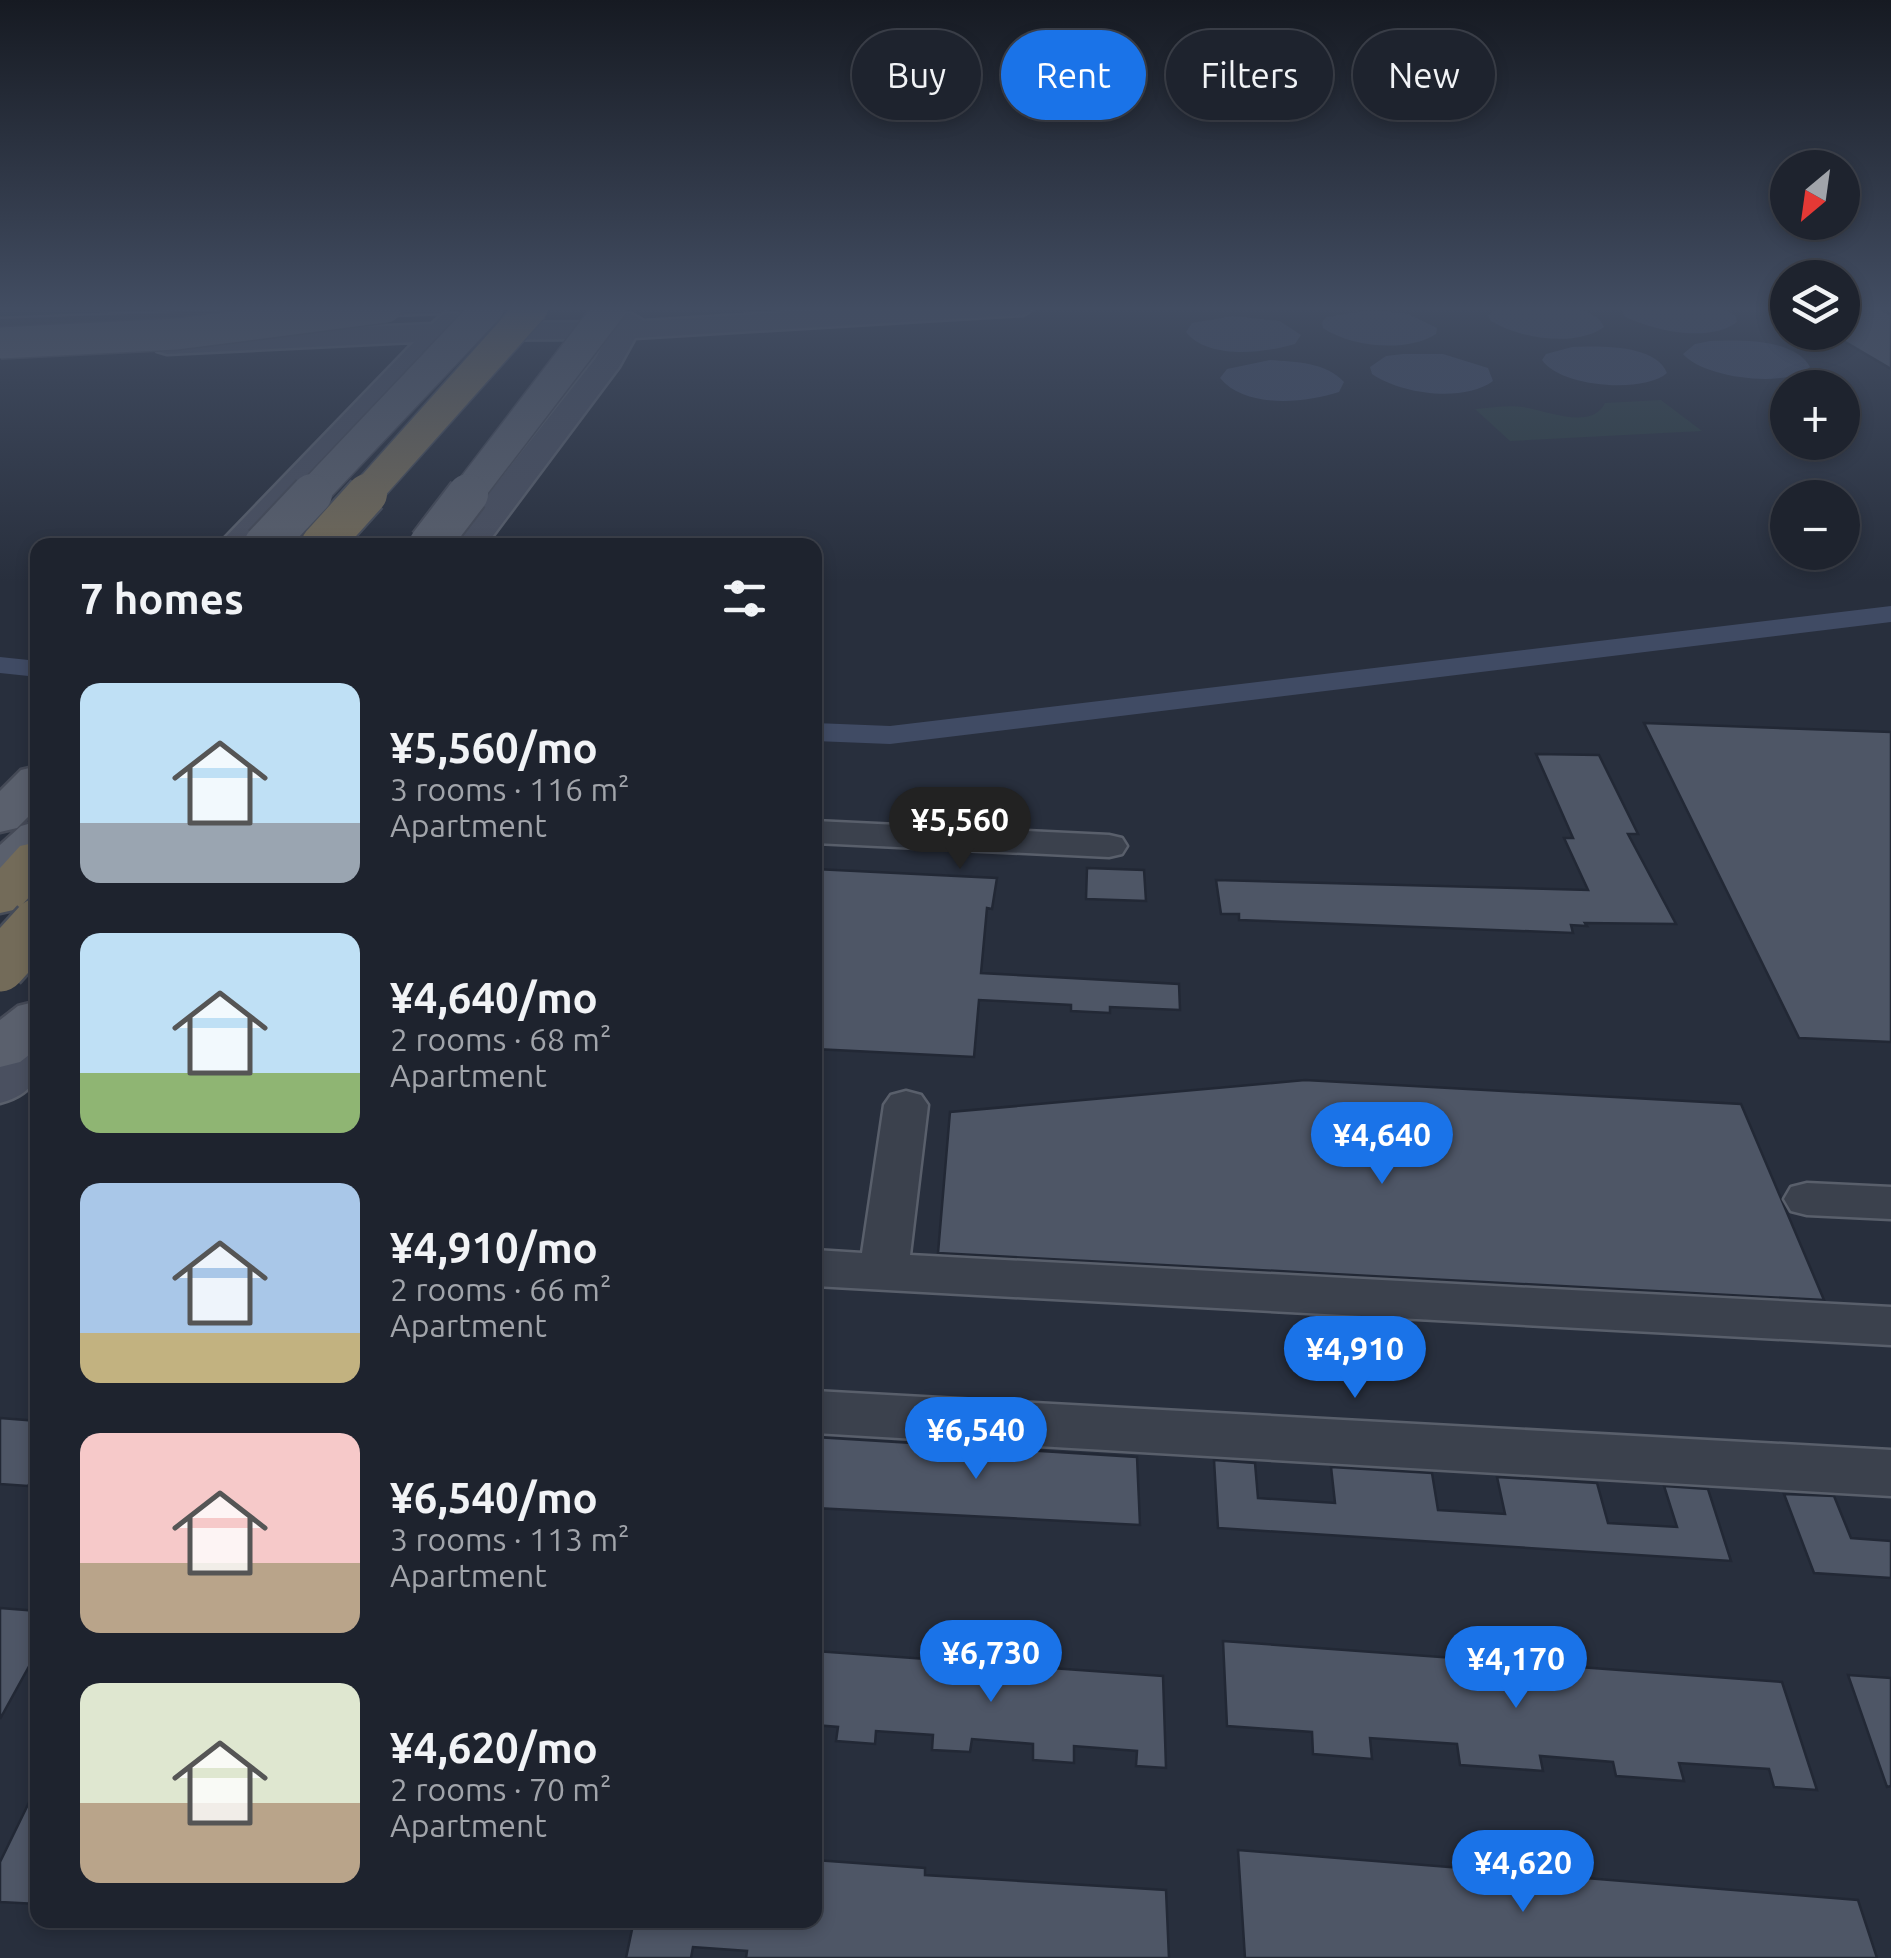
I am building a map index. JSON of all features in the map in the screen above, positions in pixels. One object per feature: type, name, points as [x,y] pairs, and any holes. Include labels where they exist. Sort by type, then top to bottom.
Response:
[{"type":"highway","points":[[327,538],[452,398]]},
{"type":"highway","points":[[415,486],[490,398]]},
{"type":"highway","points":[[0,898],[30,866]]},
{"type":"highway","points":[[0,966],[30,937]]},
{"type":"main road","points":[[244,538],[377,398]]},
{"type":"main road","points":[[271,538],[403,398]]},
{"type":"main road","points":[[436,538],[555,398]]},
{"type":"main road","points":[[472,538],[580,398]]},
{"type":"main road","points":[[0,872],[30,786]]},
{"type":"main road","points":[[14,823],[30,794]]},
{"type":"main road","points":[[0,928],[30,929]]},
{"type":"main road","points":[[0,983],[30,940]]},
{"type":"main road","points":[[0,1049],[30,1025]]},
{"type":"main road","points":[[0,1084],[30,1049]]},
{"type":"street","points":[[822,832],[1109,846]]},
{"type":"street","points":[[884,1272],[906,1105]]},
{"type":"street","points":[[1807,1199],[1891,1204]]},
{"type":"street","points":[[822,1268],[1891,1326]]},
{"type":"street","points":[[822,1412],[1891,1473]]},
{"type":"shaded area","points":[[1661,400],[1702,431],[1510,441],[1475,409],[1517,406],[1579,417],[1590,416],[1605,403]]},
{"type":"water","points":[[1257,398],[1310,398],[1293,401]]},
{"type":"building","points":[[1644,723],[1891,732],[1891,1042],[1799,1038]]},
{"type":"building","points":[[1536,754],[1599,755],[1638,834],[1628,834],[1676,924],[1585,923],[1587,926],[1571,925],[1573,933],[1239,920],[1239,914],[1221,914],[1216,880],[1588,890],[1564,838],[1573,838]]},
{"type":"building","points":[[1087,868],[1144,870],[1146,901],[1086,899]]},
{"type":"building","points":[[822,869],[997,878],[992,909],[987,908],[981,973],[1179,984],[1180,1010],[1110,1007],[1110,1013],[1071,1011],[1071,1005],[979,1000],[974,1057],[822,1049]]},
{"type":"building","points":[[1305,1080],[1741,1104],[1824,1300],[938,1253],[950,1112]]},
{"type":"building","points":[[0,1418],[30,1420],[30,1483],[0,1484]]},
{"type":"building","points":[[822,1437],[1137,1457],[1140,1525],[822,1508]]},
{"type":"building","points":[[1214,1460],[1255,1463],[1258,1498],[1335,1503],[1331,1467],[1432,1473],[1438,1510],[1505,1514],[1497,1477],[1597,1483],[1608,1523],[1677,1527],[1664,1486],[1708,1489],[1731,1561],[1218,1528]]},
{"type":"building","points":[[1784,1494],[1834,1496],[1851,1538],[1891,1541],[1891,1578],[1814,1573]]},
{"type":"building","points":[[0,1608],[30,1610],[30,1665],[0,1719]]},
{"type":"building","points":[[1223,1641],[1782,1682],[1817,1790],[1774,1787],[1769,1769],[1679,1763],[1684,1781],[1616,1776],[1613,1762],[1540,1756],[1543,1771],[1460,1765],[1457,1744],[1370,1738],[1372,1759],[1313,1754],[1312,1732],[1227,1726]]},
{"type":"building","points":[[822,1652],[1163,1676],[1166,1768],[1136,1766],[1137,1751],[1074,1746],[1074,1763],[1033,1760],[1033,1744],[972,1739],[970,1752],[932,1750],[933,1735],[876,1731],[875,1744],[836,1741],[838,1727],[822,1726]]},
{"type":"building","points":[[1848,1675],[1891,1678],[1891,1786],[1887,1787]]},
{"type":"building","points":[[30,1800],[30,1904],[0,1902],[0,1862]]},
{"type":"building","points":[[1238,1850],[1858,1900],[1877,1958],[1245,1958]]},
{"type":"building","points":[[822,1861],[925,1868],[925,1875],[1166,1890],[1169,1958],[746,1958],[747,1951],[693,1947],[691,1958],[626,1958],[632,1928],[822,1928]]},
{"type":"waterway","points":[[822,732],[890,735],[1891,614]]},
{"type":"waterway","points":[[0,665],[30,668]]}]
